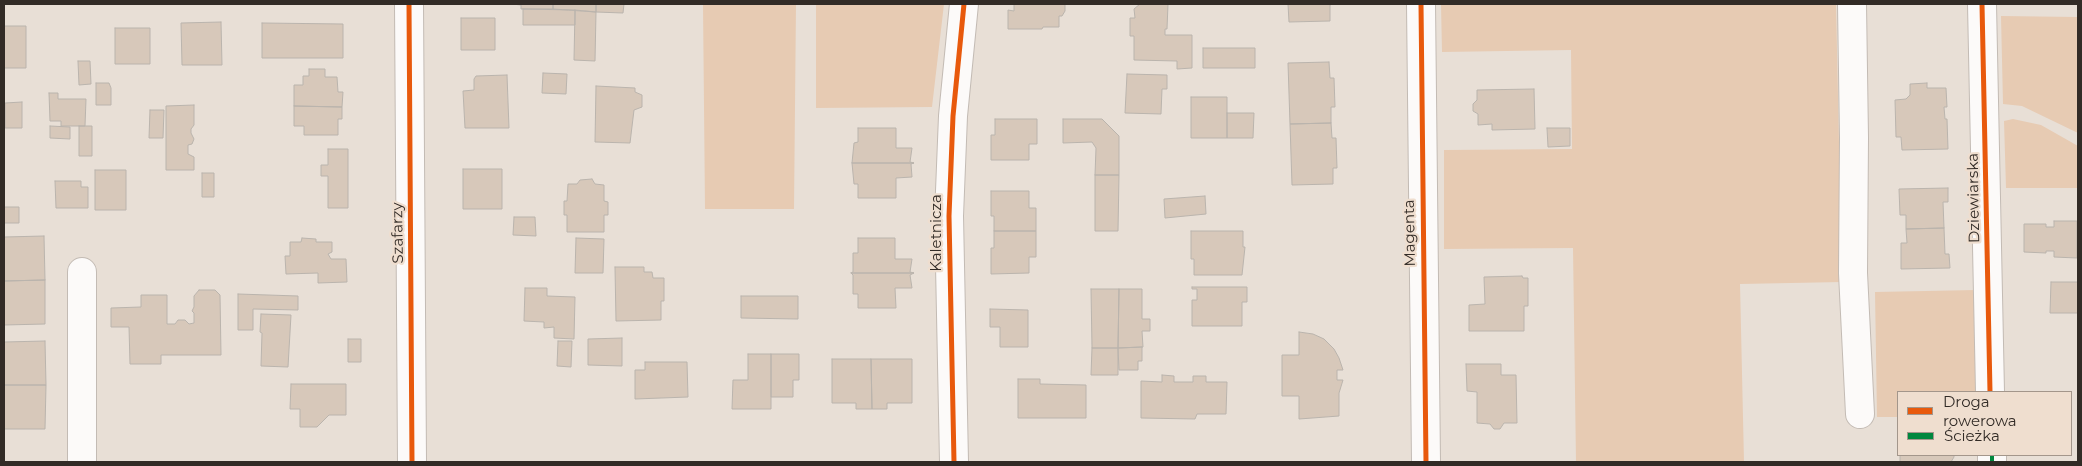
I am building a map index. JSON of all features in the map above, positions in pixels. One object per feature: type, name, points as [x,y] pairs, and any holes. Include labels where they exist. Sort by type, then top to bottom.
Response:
[{"type":"street","name":"Szafarzy","points":[[408,4],[412,462]]},
{"type":"street","name":"Kaletnicza","points":[[954,462],[949,216],[953,116],[964,4]]},
{"type":"street","name":"Magenta","points":[[1421,4],[1426,462]]},
{"type":"street","points":[[1852,4],[1854,138],[1853,273],[1860,414]]},
{"type":"street","name":"Dziewiarska","points":[[1982,4],[1990,391]]},
{"type":"street","points":[[82,272],[82,462]]},
{"type":"shaded area","points":[[703,4],[796,4],[794,209],[705,209]]},
{"type":"shaded area","points":[[816,4],[944,4],[932,107],[816,108]]},
{"type":"shaded area","points":[[1441,4],[1836,4],[1842,282],[1740,284],[1744,462],[1576,462],[1573,248],[1444,249],[1444,150],[1572,149],[1571,50],[1442,52]]},
{"type":"shaded area","points":[[2001,16],[2078,17],[2078,133],[2022,106],[2003,104]]},
{"type":"shaded area","points":[[2013,119],[2041,125],[2078,146],[2078,188],[2006,188],[2004,121]]},
{"type":"shaded area","points":[[1976,290],[1978,391],[1897,391],[1897,417],[1877,417],[1875,292]]},
{"type":"building","points":[[512,4],[553,4],[553,9],[521,9],[521,5]]},
{"type":"building","points":[[553,4],[596,4],[596,12],[553,9]]},
{"type":"building","points":[[596,4],[624,4],[623,13],[596,12]]},
{"type":"building","points":[[1014,4],[1065,4],[1065,11],[1062,16],[1059,16],[1059,27],[1008,29],[1008,10],[1014,11]]},
{"type":"building","points":[[1140,4],[1168,4],[1165,35],[1192,35],[1192,68],[1177,69],[1177,61],[1134,60],[1134,36],[1130,36],[1130,18],[1135,18],[1134,9]]},
{"type":"building","points":[[1288,4],[1332,4],[1330,5],[1330,21],[1289,22]]},
{"type":"building","points":[[523,9],[575,10],[575,25],[523,25]]},
{"type":"building","points":[[575,10],[596,12],[595,61],[574,60]]},
{"type":"building","points":[[461,18],[495,18],[495,50],[461,50]]},
{"type":"building","points":[[221,22],[222,65],[182,65],[181,23]]},
{"type":"building","points":[[262,23],[343,24],[343,58],[262,58]]},
{"type":"building","points":[[4,26],[26,26],[26,68],[4,68]]},
{"type":"building","points":[[115,28],[150,28],[150,64],[115,64]]},
{"type":"building","points":[[1203,48],[1255,48],[1255,68],[1203,68]]},
{"type":"building","points":[[78,61],[90,61],[91,84],[79,85]]},
{"type":"building","points":[[1329,62],[1330,78],[1334,78],[1335,107],[1331,107],[1331,123],[1290,124],[1288,63]]},
{"type":"building","points":[[309,69],[325,69],[325,77],[337,77],[338,92],[343,92],[342,107],[294,106],[294,85],[303,85],[303,76],[309,76]]},
{"type":"building","points":[[543,73],[567,74],[566,94],[542,93]]},
{"type":"building","points":[[1127,74],[1167,75],[1167,89],[1162,89],[1161,114],[1125,113]]},
{"type":"building","points":[[507,75],[509,128],[465,128],[463,91],[474,90],[474,79],[476,76]]},
{"type":"building","points":[[96,83],[109,83],[111,88],[111,105],[96,105]]},
{"type":"building","points":[[1927,83],[1927,88],[1946,88],[1947,107],[1944,107],[1945,119],[1947,119],[1948,149],[1902,150],[1901,137],[1896,137],[1895,100],[1906,99],[1910,95],[1910,84]]},
{"type":"building","points":[[596,86],[635,88],[635,92],[642,95],[642,107],[634,110],[630,143],[595,142]]},
{"type":"building","points":[[1534,89],[1535,129],[1492,130],[1492,124],[1478,125],[1478,114],[1473,111],[1473,104],[1477,100],[1477,90]]},
{"type":"building","points":[[49,93],[58,93],[58,99],[86,99],[85,126],[61,126],[61,121],[50,121]]},
{"type":"building","points":[[1191,97],[1227,97],[1227,138],[1191,138]]},
{"type":"building","points":[[22,102],[22,128],[5,128],[5,103]]},
{"type":"building","points":[[194,105],[194,125],[191,133],[194,139],[192,144],[188,145],[188,154],[194,157],[194,170],[166,170],[166,106]]},
{"type":"building","points":[[294,106],[342,107],[342,119],[338,119],[338,135],[304,135],[304,126],[294,126]]},
{"type":"building","points":[[150,110],[164,110],[163,138],[149,138]]},
{"type":"building","points":[[1227,113],[1254,113],[1253,138],[1227,138]]},
{"type":"building","points":[[995,119],[1037,119],[1037,144],[1029,144],[1029,160],[991,160],[991,135],[995,135]]},
{"type":"building","points":[[1063,119],[1102,119],[1119,136],[1119,175],[1095,175],[1096,148],[1092,142],[1063,143]]},
{"type":"building","points":[[1331,123],[1332,138],[1336,138],[1337,168],[1333,168],[1333,184],[1292,185],[1290,124]]},
{"type":"building","points":[[50,126],[70,127],[70,139],[50,138]]},
{"type":"building","points":[[79,126],[92,126],[92,156],[79,156]]},
{"type":"building","points":[[858,128],[896,128],[896,148],[912,148],[910,162],[914,163],[852,163],[854,143],[858,142]]},
{"type":"building","points":[[1547,128],[1570,128],[1570,146],[1548,147]]},
{"type":"building","points":[[328,149],[348,149],[348,208],[328,208],[328,176],[321,176],[321,165],[328,165]]},
{"type":"building","points":[[852,163],[914,163],[911,164],[912,177],[896,178],[896,198],[858,198],[858,184],[854,184]]},
{"type":"building","points":[[463,169],[502,169],[502,209],[463,209]]},
{"type":"building","points":[[95,170],[126,170],[126,210],[95,210]]},
{"type":"building","points":[[202,173],[214,173],[214,197],[202,197]]},
{"type":"building","points":[[1095,175],[1119,175],[1118,231],[1095,231]]},
{"type":"building","points":[[592,179],[595,184],[604,185],[604,201],[608,202],[608,215],[604,215],[604,232],[567,232],[567,215],[564,215],[564,201],[567,201],[568,184],[577,184],[580,180]]},
{"type":"building","points":[[55,181],[81,181],[81,187],[88,187],[88,208],[56,208]]},
{"type":"building","points":[[1948,188],[1948,202],[1943,202],[1944,228],[1906,229],[1906,215],[1900,215],[1899,189]]},
{"type":"building","points":[[991,191],[1029,191],[1029,208],[1036,208],[1036,231],[994,231],[994,216],[991,216]]},
{"type":"building","points":[[1205,196],[1206,214],[1165,218],[1164,199]]},
{"type":"building","points":[[4,207],[19,207],[19,223],[4,223]]},
{"type":"building","points":[[514,217],[535,217],[536,236],[513,235]]},
{"type":"building","points":[[2054,221],[2077,221],[2077,258],[2054,257],[2054,251],[2046,251],[2046,253],[2024,252],[2024,224],[2046,224],[2046,227],[2054,227]]},
{"type":"building","points":[[1944,228],[1945,254],[1949,254],[1950,268],[1901,269],[1901,243],[1907,243],[1906,229]]},
{"type":"building","points":[[994,231],[1036,231],[1036,257],[1029,257],[1029,273],[991,274],[991,248],[994,248]]},
{"type":"building","points":[[1191,231],[1243,231],[1243,247],[1245,247],[1242,275],[1194,275],[1194,259],[1191,259]]},
{"type":"building","points":[[44,236],[45,280],[4,281],[4,237]]},
{"type":"building","points":[[302,238],[316,239],[316,242],[332,242],[332,252],[328,254],[331,259],[346,259],[347,282],[318,283],[318,273],[286,274],[285,256],[290,256],[290,242],[301,242]]},
{"type":"building","points":[[576,238],[604,239],[603,273],[575,273]]},
{"type":"building","points":[[858,238],[895,238],[895,259],[912,259],[910,272],[914,273],[851,273],[853,272],[853,253],[858,253]]},
{"type":"building","points":[[615,267],[644,267],[644,272],[652,272],[653,278],[664,278],[664,301],[661,301],[661,320],[616,321]]},
{"type":"building","points":[[851,273],[914,273],[910,275],[912,288],[895,288],[896,308],[858,308],[858,294],[853,294],[853,275]]},
{"type":"building","points":[[1522,276],[1523,278],[1528,278],[1528,306],[1524,306],[1524,331],[1469,331],[1469,305],[1485,304],[1484,277]]},
{"type":"building","points":[[45,280],[45,324],[4,325],[4,281]]},
{"type":"building","points":[[2051,282],[2078,282],[2078,313],[2050,313]]},
{"type":"building","points":[[1192,287],[1247,287],[1247,302],[1242,302],[1242,326],[1192,326],[1192,300],[1197,300],[1197,289],[1192,289]]},
{"type":"building","points":[[525,288],[547,288],[547,296],[575,297],[574,339],[554,338],[554,327],[544,328],[544,322],[524,321]]},
{"type":"building","points":[[1091,289],[1119,289],[1118,348],[1092,348]]},
{"type":"building","points":[[1119,289],[1142,289],[1142,319],[1150,319],[1150,331],[1142,331],[1143,347],[1118,348]]},
{"type":"building","points":[[199,290],[215,290],[220,295],[221,355],[161,355],[161,364],[130,364],[129,327],[111,327],[111,308],[141,307],[141,295],[167,295],[167,324],[175,324],[178,320],[185,320],[189,324],[194,323],[194,313],[192,311],[194,296]]},
{"type":"building","points":[[238,294],[298,296],[298,310],[253,309],[253,330],[238,330]]},
{"type":"building","points":[[741,296],[798,296],[798,319],[741,318]]},
{"type":"building","points":[[990,309],[1028,310],[1028,347],[1000,347],[1000,327],[990,327]]},
{"type":"building","points":[[261,314],[291,315],[288,367],[261,366]]},
{"type":"building","points":[[1299,332],[1313,334],[1324,339],[1334,349],[1339,358],[1343,370],[1337,370],[1337,380],[1343,380],[1339,393],[1339,416],[1299,419],[1299,396],[1282,396],[1282,355],[1299,355]]},
{"type":"building","points":[[622,338],[622,366],[588,365],[588,339]]},
{"type":"building","points":[[348,339],[361,339],[361,362],[348,362]]},
{"type":"building","points":[[45,341],[46,385],[4,385],[4,342]]},
{"type":"building","points":[[558,341],[572,341],[571,367],[557,366]]},
{"type":"building","points":[[1142,347],[1142,361],[1138,361],[1138,370],[1119,370],[1118,348]]},
{"type":"building","points":[[1092,348],[1118,348],[1118,375],[1091,375]]},
{"type":"building","points":[[748,354],[771,354],[771,409],[732,409],[733,380],[748,380]]},
{"type":"building","points":[[771,354],[799,354],[799,380],[793,380],[793,397],[771,397]]},
{"type":"building","points":[[832,359],[871,359],[872,409],[856,409],[856,403],[832,403]]},
{"type":"building","points":[[871,359],[912,359],[912,403],[887,403],[887,409],[872,409]]},
{"type":"building","points":[[645,362],[687,362],[688,397],[635,399],[635,370],[645,370]]},
{"type":"building","points":[[1466,364],[1501,364],[1501,375],[1516,375],[1517,423],[1504,423],[1500,429],[1494,429],[1490,424],[1477,423],[1477,392],[1467,391]]},
{"type":"building","points":[[1162,375],[1174,376],[1174,382],[1193,382],[1193,376],[1206,376],[1206,382],[1227,382],[1226,414],[1197,414],[1195,419],[1141,418],[1141,381],[1162,382]]},
{"type":"building","points":[[1018,379],[1040,379],[1040,384],[1086,385],[1086,418],[1018,418]]},
{"type":"building","points":[[291,384],[346,384],[346,415],[329,415],[317,427],[300,427],[300,409],[290,409]]},
{"type":"building","points":[[4,385],[46,385],[45,429],[4,429]]},
{"type":"building","points":[[1900,456],[1954,456],[1951,462],[1900,462]]},
{"type":"marked path","points":[[1992,456],[1992,462]]},
{"type":"cycle path","points":[[409,4],[412,462]]},
{"type":"cycle path","points":[[954,462],[949,216],[953,116],[964,4]]},
{"type":"cycle path","points":[[1421,4],[1426,462]]},
{"type":"cycle path","points":[[1982,4],[1990,391]]}]
